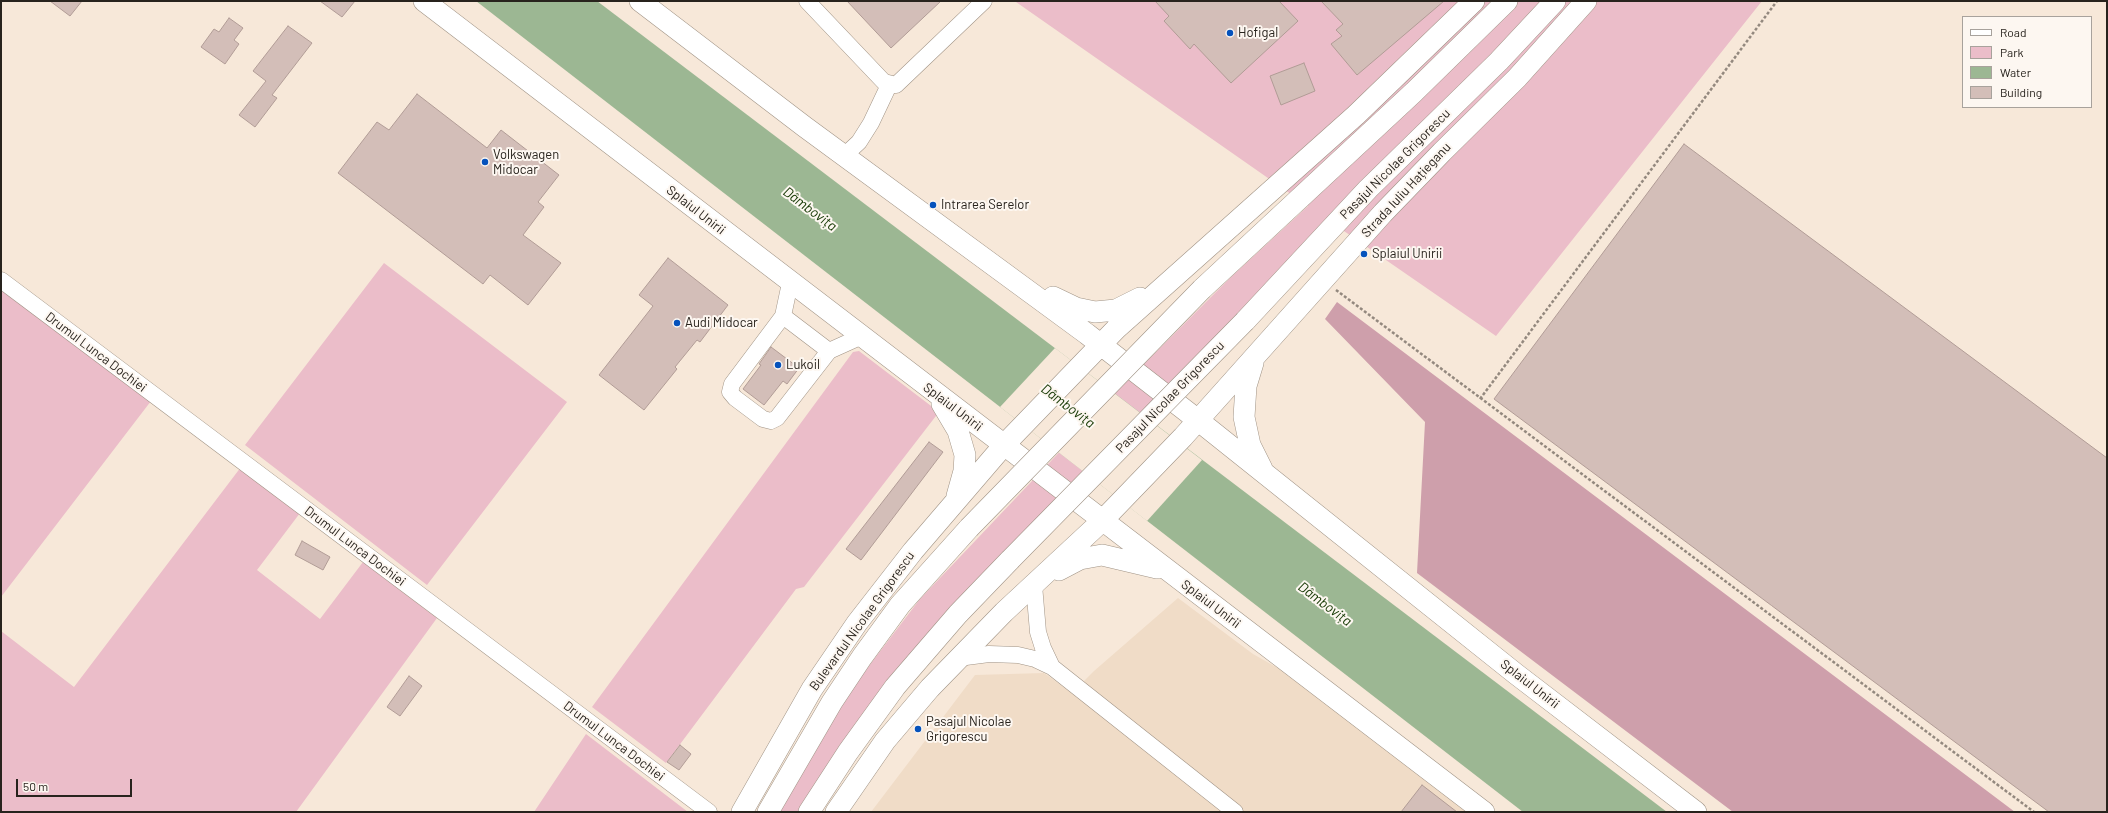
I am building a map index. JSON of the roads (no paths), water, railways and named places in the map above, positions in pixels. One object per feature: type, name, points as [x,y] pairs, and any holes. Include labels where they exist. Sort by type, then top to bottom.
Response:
[{"type":"main road","name":"Splaiul Unirii","points":[[424,1],[936,395],[1004,445],[1484,812]]},
{"type":"main road","name":"Splaiul Unirii","points":[[640,1],[844,156],[1004,272],[1100,344],[1510,669],[1696,812]]},
{"type":"main road","points":[[1100,344],[1160,288],[1314,153],[1407,67],[1474,1]]},
{"type":"main road","points":[[768,812],[832,702],[870,646],[914,588],[969,528],[1202,289],[1414,92],[1507,1]]},
{"type":"main road","name":"Pasajul Nicolae Grigorescu","points":[[809,812],[848,752],[895,687],[958,614],[1245,321],[1368,189],[1499,61],[1555,1]]},
{"type":"main road","name":"Strada Iuliu Hațieganu","points":[[1102,521],[1199,421],[1413,181],[1517,78],[1586,1]]},
{"type":"main road","points":[[1004,272],[1036,287],[1066,304],[1085,311],[1094,312],[1116,310],[1160,288]]},
{"type":"main road","name":"Bulevardul Nicolae Grigorescu","points":[[742,812],[805,701],[842,644],[892,576],[1004,445],[1100,344]]},
{"type":"main road","points":[[1255,358],[1246,386],[1244,417],[1250,445],[1264,473]]},
{"type":"main road","points":[[936,395],[958,431],[965,455],[964,471],[954,503]]},
{"type":"main road","points":[[836,812],[862,773],[899,724],[958,658],[1102,521]]},
{"type":"main road","points":[[1034,585],[1068,565],[1092,556],[1130,560],[1169,572]]},
{"type":"street","points":[[807,1],[884,82],[889,85],[896,85],[984,1]]},
{"type":"street","points":[[844,156],[859,142],[871,123],[889,85]]},
{"type":"street","name":"Drumul Lunca Dochiei","points":[[1,280],[709,812]]},
{"type":"street","points":[[790,283],[783,316],[732,384],[730,392],[735,398],[763,419],[770,421],[777,418],[829,351],[860,336]]},
{"type":"street","points":[[783,316],[829,351]]},
{"type":"street","points":[[1034,585],[1038,632],[1043,648],[1052,667]]},
{"type":"street","points":[[958,658],[989,654],[1018,655],[1035,659],[1052,667],[1235,812]]},
{"type":"water","name":"Dâmbovița","points":[[476,1],[597,1],[1667,812],[1523,812]]},
{"type":"place","name":"Hofigal","points":[[1230,33]]},
{"type":"place","name":"Volkswagen Midocar","points":[[485,162]]},
{"type":"place","name":"Intrarea Serelor","points":[[933,205]]},
{"type":"place","name":"Splaiul Unirii","points":[[1364,254]]},
{"type":"place","name":"Audi Midocar","points":[[677,323]]},
{"type":"place","name":"Lukoil","points":[[778,365]]},
{"type":"place","name":"Pasajul Nicolae Grigorescu","points":[[918,729]]}]
